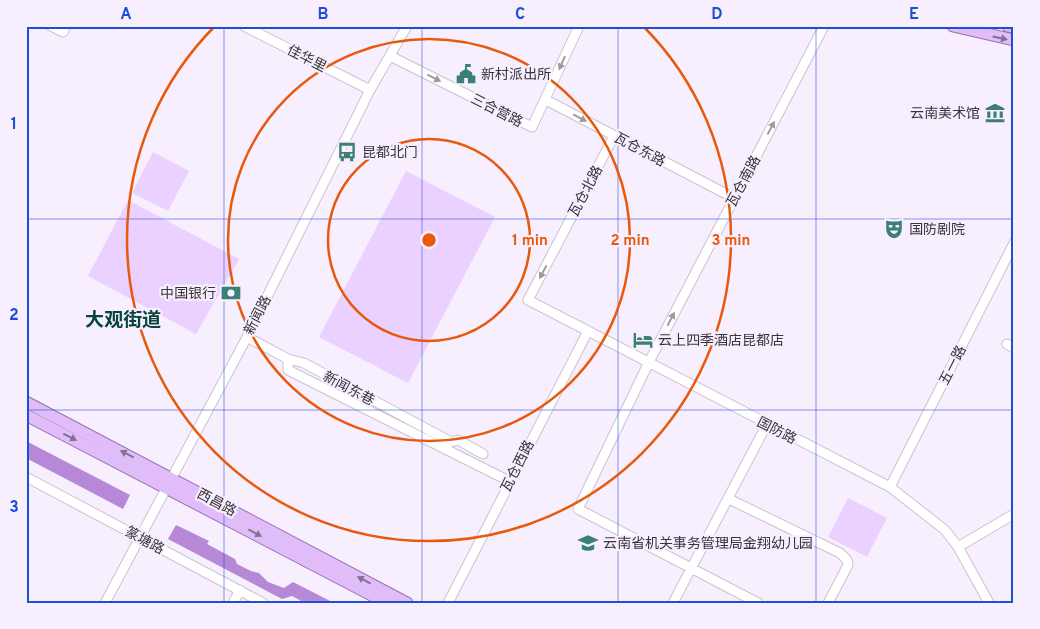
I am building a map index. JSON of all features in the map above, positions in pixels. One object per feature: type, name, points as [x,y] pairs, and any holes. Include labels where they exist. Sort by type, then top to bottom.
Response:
[{"type":"main road","points":[[952,26],[1014,40]]},
{"type":"main road","points":[[1008,26],[1014,27]]},
{"type":"main road","name":"西昌路","points":[[26,402],[387,603]]},
{"type":"main road","name":"西昌路","points":[[26,415],[168,482],[407,603]]},
{"type":"street","points":[[51,26],[64,29]]},
{"type":"street","name":"佳华里","points":[[244,26],[370,90]]},
{"type":"street","name":"新闻路","points":[[105,603],[246,337],[370,90],[407,26]]},
{"type":"street","name":"三合营路","points":[[390,56],[532,128],[578,26]]},
{"type":"street","name":"瓦仓南路","points":[[690,569],[578,509],[649,362],[824,26]]},
{"type":"street","name":"瓦仓东路","points":[[546,100],[734,198]]},
{"type":"street","name":"瓦仓北路","points":[[528,300],[614,136]]},
{"type":"street","name":"五一路","points":[[890,487],[1014,243]]},
{"type":"street","name":"国防路","points":[[528,300],[890,487],[930,516],[958,547],[989,603]]},
{"type":"street","name":"瓦仓西路","points":[[448,603],[588,330]]},
{"type":"street","name":"新闻东巷","points":[[246,337],[288,359],[304,364],[451,442],[458,440],[483,454]]},
{"type":"street","points":[[288,359],[288,370],[509,481]]},
{"type":"street","points":[[673,603],[767,424]]},
{"type":"street","name":"篆塘路","points":[[26,477],[263,603]]},
{"type":"street","points":[[729,499],[840,554],[847,560],[848,565],[828,603]]},
{"type":"street","points":[[958,547],[1014,514]]},
{"type":"street","points":[[690,569],[758,603]]},
{"type":"street","points":[[233,603],[240,590]]},
{"type":"shaded area","points":[[153,152],[189,171],[168,211],[132,193]]},
{"type":"shaded area","points":[[406,171],[495,217],[408,383],[319,337]]},
{"type":"shaded area","points":[[128,200],[239,259],[196,334],[88,276]]},
{"type":"shaded area","points":[[26,441],[130,495],[123,509],[26,458]]},
{"type":"shaded area","points":[[848,498],[887,518],[867,557],[828,537]]},
{"type":"shaded area","points":[[176,525],[209,541],[207,544],[235,559],[237,564],[259,573],[268,582],[284,588],[293,582],[334,603],[305,603],[292,596],[282,599],[168,539]]},
{"type":"place","name":"新村派出所","points":[[466,74]]},
{"type":"place","name":"云南美术馆","points":[[995,113]]},
{"type":"place","name":"昆都北门","points":[[347,152]]},
{"type":"place","name":"国防剧院","points":[[894,229]]},
{"type":"place","name":"中国银行","points":[[231,293]]},
{"type":"place","name":"云上四季酒店昆都店","points":[[643,340]]},
{"type":"place","name":"云南省机关事务管理局金翔幼儿园","points":[[588,543]]},
{"type":"district","name":"大观街道","points":[[123,319]]}]
